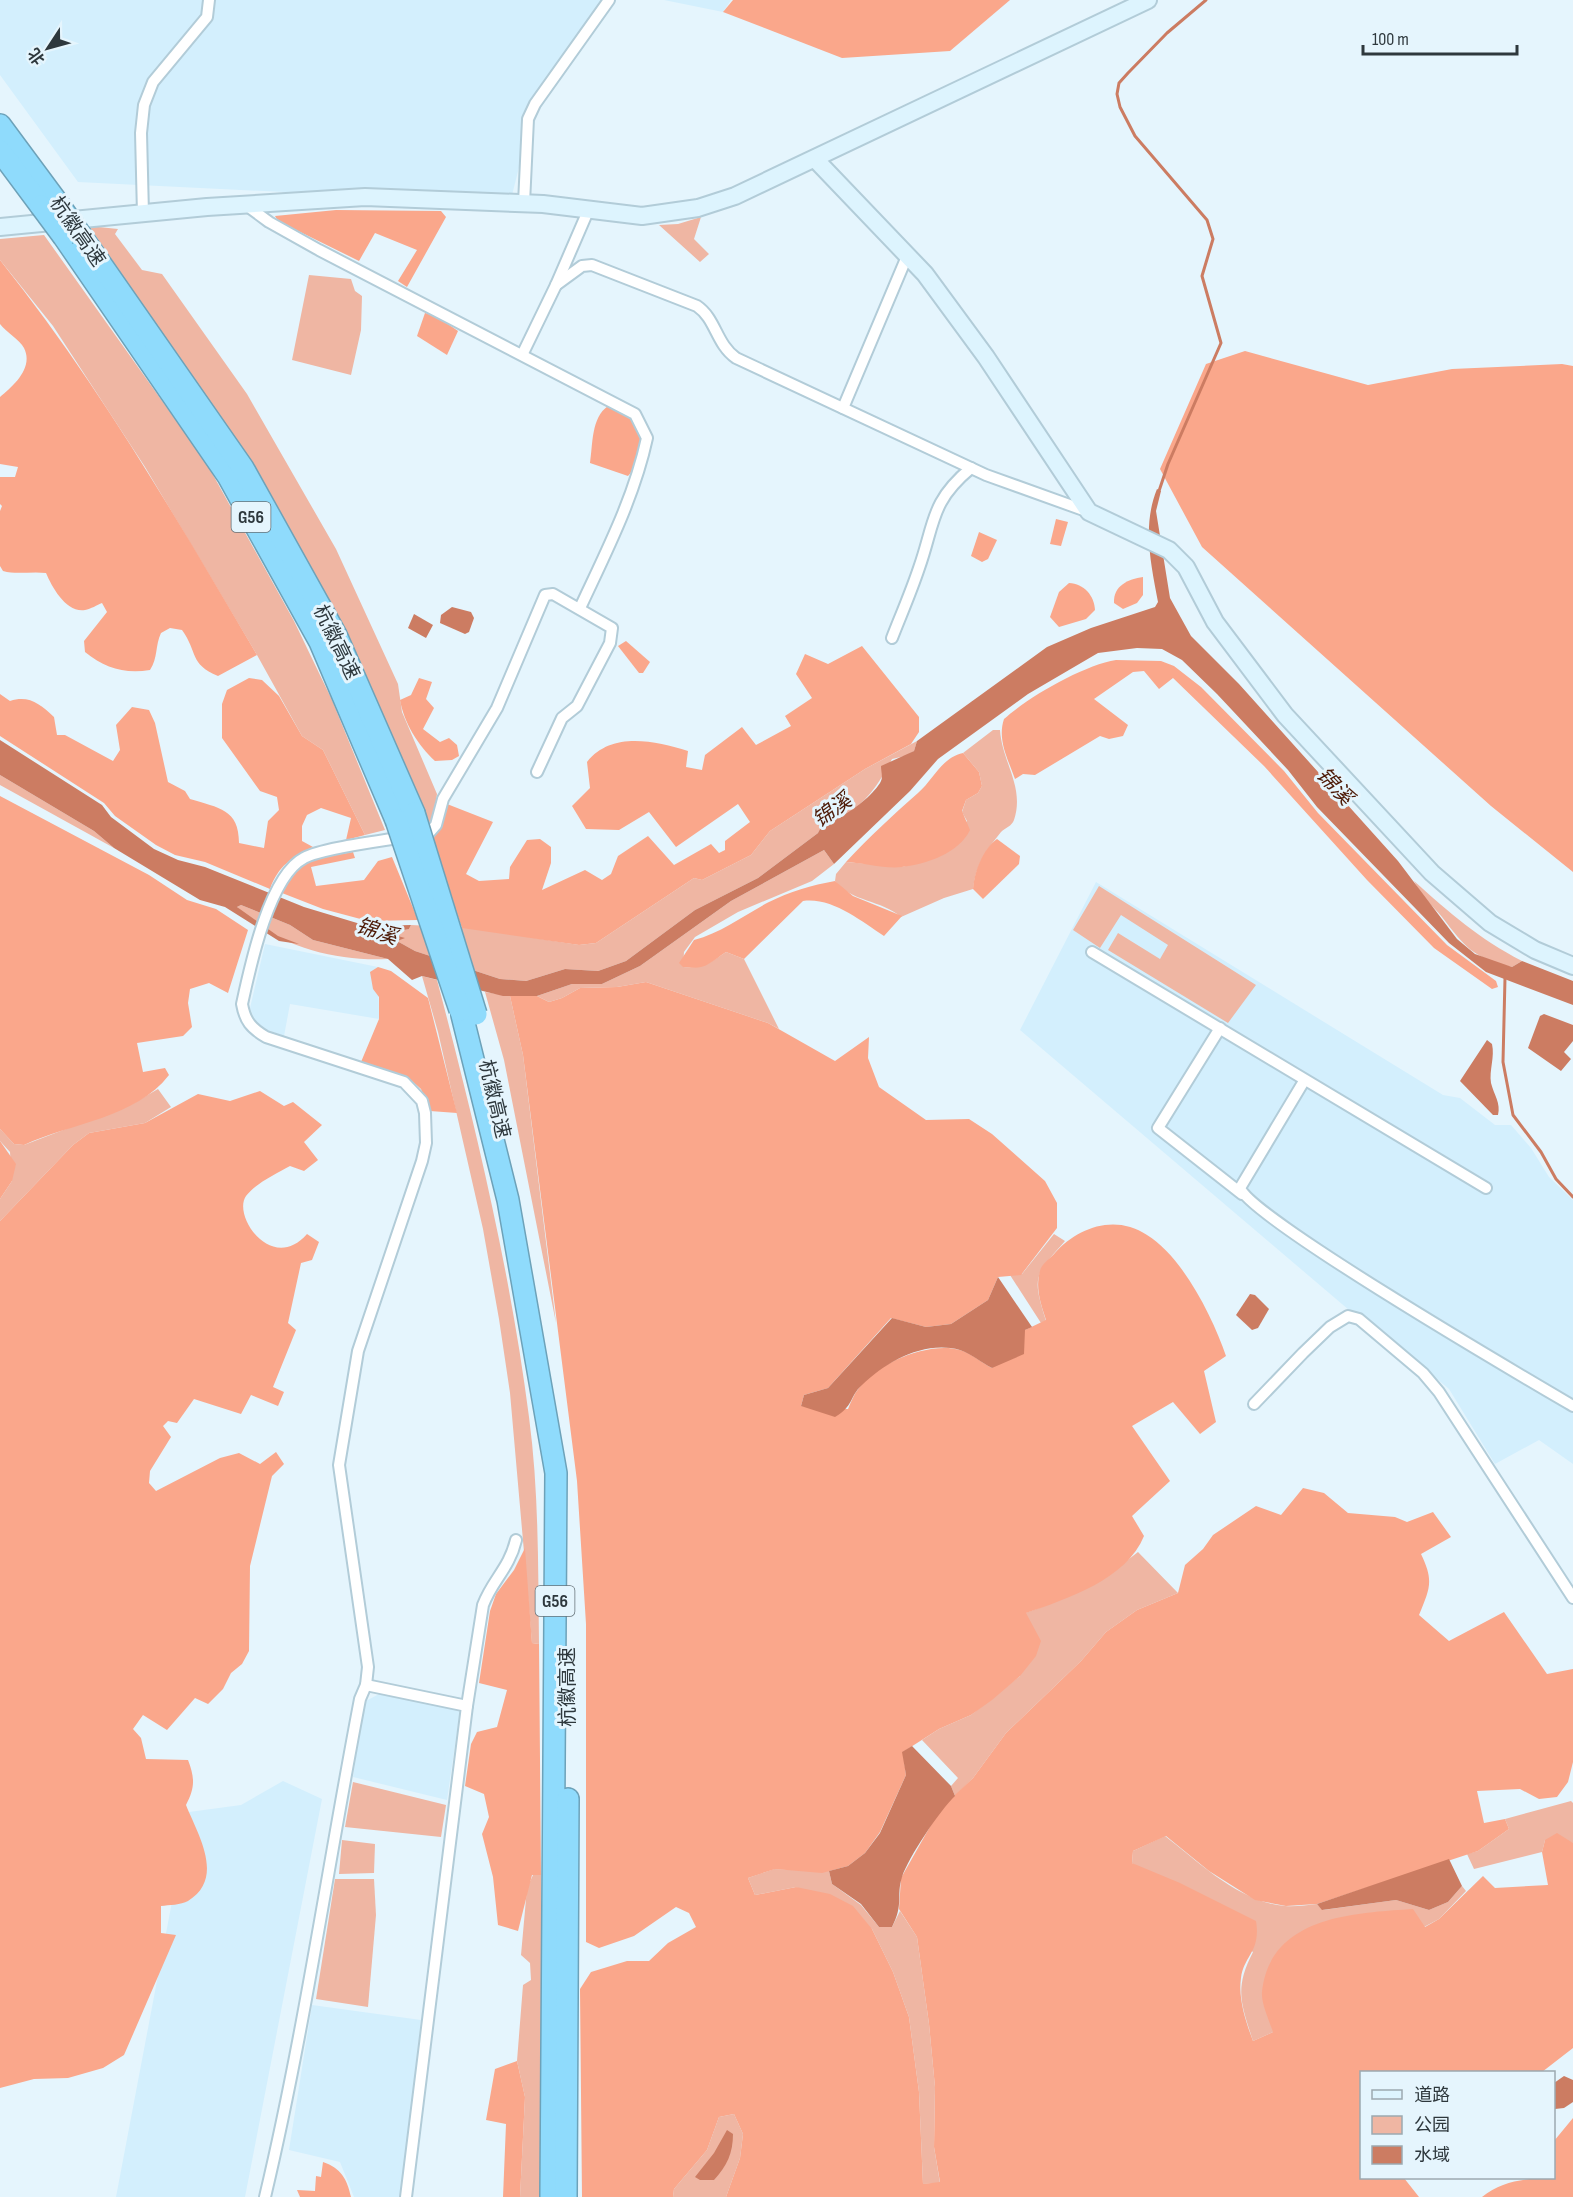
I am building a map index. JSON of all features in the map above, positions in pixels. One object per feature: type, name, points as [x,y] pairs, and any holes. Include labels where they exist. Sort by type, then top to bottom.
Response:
[{"type":"highway","name":"杭徽高速","points":[[0,125],[49,204],[243,468],[336,635],[405,816],[469,1015],[518,1196],[566,1474],[566,2197]]},
{"type":"highway","name":"杭徽高速","points":[[0,151],[49,204]]},
{"type":"highway","name":"杭徽高速","points":[[469,1015],[508,1200],[556,1473],[551,2197]]},
{"type":"street","points":[[142,214],[141,134],[144,105],[153,82],[207,17],[209,0]]},
{"type":"street","points":[[524,203],[528,120],[535,104],[609,0]]},
{"type":"street","points":[[0,227],[365,196],[524,203],[642,216],[698,208],[735,196],[1148,0]]},
{"type":"street","points":[[815,159],[908,254],[986,357],[1089,512]]},
{"type":"street","points":[[246,205],[269,222],[319,250],[523,353],[636,414],[648,438],[630,499],[580,608]]},
{"type":"street","points":[[523,353],[588,211]]},
{"type":"street","points":[[843,408],[908,254]]},
{"type":"street","points":[[556,285],[582,266],[592,265],[697,306],[708,314],[729,353],[971,468],[1089,512],[1169,550],[1186,567],[1215,622],[1285,715],[1432,873],[1490,923],[1535,950],[1573,966]]},
{"type":"street","points":[[892,638],[920,566],[935,512],[946,492],[971,468]]},
{"type":"street","points":[[265,2197],[281,2131],[358,1708],[366,1685],[368,1667],[339,1465],[358,1351],[426,1143],[425,1113],[422,1101],[404,1082],[266,1037],[254,1030],[245,1019],[242,1004],[277,890],[290,866],[306,856],[429,832],[436,825],[447,791],[480,739],[496,708],[545,595],[553,594],[612,628],[610,643],[577,706],[562,718],[537,772]]},
{"type":"street","points":[[1092,952],[1486,1188]]},
{"type":"street","points":[[1220,1028],[1158,1128],[1273,1220],[1449,1332],[1573,1406]]},
{"type":"street","points":[[1242,1195],[1240,1188],[1304,1081]]},
{"type":"street","points":[[1254,1404],[1330,1327],[1348,1316],[1359,1318],[1423,1373],[1439,1392],[1573,1598]]},
{"type":"street","points":[[406,2197],[467,1706],[483,1605],[489,1590],[511,1561],[516,1540]]},
{"type":"street","points":[[366,1685],[467,1706]]},
{"type":"shaded area","points":[[0,0],[602,0],[535,104],[510,203],[78,182],[0,75]]},
{"type":"shaded area","points":[[664,0],[731,0],[723,12]]},
{"type":"shaded area","points":[[733,0],[1010,0],[950,51],[842,58],[723,12]]},
{"type":"shaded area","points":[[336,210],[441,211],[446,217],[407,287],[398,281],[417,250],[375,233],[359,261],[278,221],[275,216]]},
{"type":"shaded area","points":[[0,260],[70,354],[103,403],[257,655],[218,676],[202,667],[198,662],[182,630],[170,628],[161,633],[150,670],[132,671],[108,666],[85,652],[84,641],[107,612],[102,603],[78,610],[61,598],[46,573],[3,571],[0,566],[0,511],[2,506],[0,504],[0,477],[15,477],[18,467],[0,464],[0,397],[21,376],[26,363],[26,355],[22,345],[0,324]]},
{"type":"shaded area","points":[[425,313],[435,315],[458,331],[447,355],[417,336]]},
{"type":"shaded area","points":[[1245,351],[1368,385],[1452,369],[1562,364],[1573,366],[1573,872],[1491,806],[1202,547],[1160,469],[1206,364]]},
{"type":"shaded area","points":[[608,406],[630,419],[638,429],[640,436],[638,454],[628,476],[590,463],[598,417]]},
{"type":"shaded area","points":[[1056,519],[1068,522],[1061,546],[1050,544]]},
{"type":"shaded area","points":[[979,532],[997,540],[988,559],[982,562],[971,556]]},
{"type":"shaded area","points":[[1143,577],[1143,595],[1137,603],[1123,609],[1114,603],[1116,592],[1122,584]]},
{"type":"shaded area","points":[[1069,583],[1087,591],[1093,600],[1095,610],[1086,619],[1059,627],[1050,617],[1059,592]]},
{"type":"shaded area","points":[[626,641],[650,662],[643,673],[639,673],[618,646]]},
{"type":"shaded area","points":[[862,646],[919,717],[919,732],[911,744],[865,769],[770,831],[751,855],[702,880],[694,878],[596,943],[579,945],[462,928],[432,842],[447,804],[493,822],[466,874],[479,881],[509,879],[510,867],[527,840],[540,839],[551,847],[551,863],[542,890],[585,870],[602,880],[611,874],[618,856],[648,836],[674,865],[711,844],[719,853],[725,850],[725,841],[750,822],[738,804],[676,847],[649,812],[619,830],[586,829],[572,806],[590,788],[587,762],[597,752],[609,746],[634,741],[661,744],[688,751],[686,767],[702,770],[705,755],[742,727],[756,745],[791,726],[785,716],[812,698],[796,674],[805,654],[828,664]]},
{"type":"shaded area","points":[[1116,660],[1161,661],[1174,666],[1201,687],[1284,771],[1318,813],[1447,945],[1496,981],[1498,987],[1492,989],[1434,948],[1367,880],[1264,766],[1173,678],[1159,689],[1144,671],[1133,672],[1094,699],[1128,725],[1123,736],[1109,739],[1100,736],[1035,775],[1023,774],[1015,779],[1003,742],[1004,719],[1027,701],[1057,683],[1088,668]]},
{"type":"shaded area","points":[[249,678],[262,680],[279,696],[302,736],[323,750],[365,835],[346,840],[351,818],[321,808],[307,815],[302,826],[302,841],[313,847],[287,863],[277,874],[270,889],[205,862],[175,855],[156,845],[115,816],[104,803],[0,736],[0,694],[10,701],[23,699],[34,702],[54,717],[57,735],[65,735],[113,761],[120,750],[116,725],[132,707],[149,710],[155,723],[168,782],[185,791],[190,799],[218,808],[231,817],[238,832],[239,843],[264,848],[268,821],[279,810],[277,797],[260,791],[222,738],[222,704],[227,690]]},
{"type":"shaded area","points":[[419,678],[432,682],[426,699],[434,708],[423,729],[440,742],[449,738],[457,745],[459,756],[452,760],[435,761],[423,748],[408,725],[400,700],[411,695]]},
{"type":"shaded area","points":[[963,753],[979,772],[982,786],[978,793],[966,800],[962,811],[970,830],[958,845],[932,860],[902,867],[846,862],[924,787],[943,764]]},
{"type":"shaded area","points":[[0,796],[149,875],[187,900],[216,909],[248,930],[228,993],[209,983],[190,989],[188,1003],[192,1027],[183,1036],[137,1043],[143,1072],[165,1068],[169,1075],[155,1089],[139,1101],[121,1110],[24,1145],[14,1144],[0,1129]]},
{"type":"shaded area","points":[[997,839],[1020,856],[1019,864],[983,899],[973,889],[975,875],[980,861]]},
{"type":"shaded area","points":[[353,852],[355,858],[311,867],[316,886],[364,880],[378,861],[392,857],[418,920],[368,921],[323,909],[282,893],[293,873],[301,867],[320,859]]},
{"type":"shaded area","points":[[835,881],[853,896],[902,916],[884,936],[835,906],[803,901],[744,959],[726,952],[702,967],[683,967],[679,963],[694,940],[723,928],[785,895]]},
{"type":"shaded area","points":[[1096,882],[1443,1095],[1460,1098],[1495,1125],[1511,1125],[1531,1148],[1549,1177],[1573,1200],[1573,1464],[1539,1440],[1495,1464],[1449,1389],[1362,1316],[1349,1310],[1020,1030]]},
{"type":"shaded area","points":[[265,944],[378,967],[379,1019],[290,1004],[284,1036],[267,1030],[255,1021],[250,1008]]},
{"type":"shaded area","points":[[378,967],[391,971],[428,998],[457,1113],[430,1111],[421,1089],[412,1081],[361,1062],[379,1019],[379,997],[373,989],[370,972]]},
{"type":"shaded area","points":[[646,982],[768,1023],[835,1061],[869,1037],[868,1058],[879,1087],[926,1120],[969,1119],[992,1134],[1045,1181],[1057,1203],[1057,1228],[1021,1275],[998,1277],[988,1300],[951,1324],[926,1327],[891,1318],[828,1388],[804,1395],[801,1406],[848,1409],[859,1388],[878,1370],[919,1351],[947,1348],[960,1350],[992,1368],[1025,1330],[1046,1320],[1038,1290],[1044,1264],[1074,1237],[1098,1226],[1122,1225],[1135,1229],[1147,1235],[1173,1258],[1205,1307],[1226,1356],[1204,1371],[1216,1422],[1200,1434],[1173,1402],[1132,1426],[1170,1481],[1132,1516],[1144,1536],[1136,1551],[1110,1576],[1077,1594],[1026,1613],[1041,1641],[1036,1656],[1020,1676],[992,1700],[971,1715],[939,1729],[903,1752],[906,1775],[880,1832],[865,1853],[848,1866],[822,1873],[775,1869],[748,1878],[755,1895],[796,1887],[830,1894],[853,1906],[872,1929],[893,1972],[909,2017],[919,2092],[923,2184],[940,2182],[934,2147],[935,2087],[917,1937],[899,1909],[901,1878],[940,1809],[973,1778],[1006,1733],[1081,1661],[1106,1632],[1137,1610],[1178,1593],[1185,1565],[1203,1549],[1213,1535],[1256,1506],[1281,1515],[1303,1488],[1324,1493],[1348,1513],[1395,1517],[1407,1522],[1433,1512],[1451,1537],[1421,1554],[1428,1571],[1429,1584],[1419,1615],[1449,1641],[1504,1612],[1547,1674],[1573,1669],[1573,1762],[1568,1782],[1557,1797],[1539,1799],[1520,1789],[1477,1791],[1484,1823],[1505,1819],[1509,1829],[1478,1851],[1317,1904],[1286,1906],[1255,1900],[1209,1871],[1166,1836],[1133,1851],[1132,1863],[1180,1883],[1256,1921],[1256,1940],[1245,1964],[1240,1986],[1243,2010],[1253,2041],[1273,2032],[1262,1996],[1268,1967],[1281,1948],[1298,1933],[1341,1917],[1413,1909],[1425,1927],[1439,1919],[1483,1876],[1495,1888],[1548,1885],[1542,1852],[1545,1840],[1557,1833],[1573,1843],[1573,2048],[1543,2071],[1360,2071],[1360,2179],[1405,2179],[1419,2197],[726,2197],[740,2158],[743,2134],[734,2114],[719,2117],[707,2150],[674,2189],[673,2197],[582,2197],[580,1989],[591,1972],[627,1961],[649,1961],[668,1943],[696,1927],[689,1913],[676,1907],[634,1936],[599,1948],[586,1942],[586,1624],[577,1481],[523,1055],[510,996],[537,996],[549,1002],[580,988],[617,987]]},
{"type":"shaded area","points":[[260,1091],[284,1106],[293,1102],[322,1125],[304,1142],[318,1160],[304,1171],[290,1166],[266,1179],[250,1191],[243,1205],[250,1227],[258,1238],[269,1245],[281,1248],[294,1245],[307,1234],[319,1242],[312,1260],[301,1263],[288,1323],[296,1330],[273,1387],[284,1392],[278,1406],[251,1395],[241,1414],[194,1399],[177,1423],[168,1421],[163,1426],[171,1437],[150,1471],[149,1483],[156,1491],[220,1458],[239,1453],[260,1464],[276,1452],[284,1464],[272,1476],[250,1566],[249,1651],[242,1664],[231,1673],[223,1689],[208,1704],[195,1698],[167,1730],[143,1715],[133,1729],[141,1738],[146,1759],[188,1760],[193,1783],[186,1805],[205,1855],[207,1868],[205,1880],[199,1891],[188,1901],[161,1906],[161,1933],[176,1935],[124,2055],[103,2068],[68,2078],[34,2079],[0,2088],[0,1221],[73,1145],[89,1133],[145,1123],[198,1094],[230,1101]]},
{"type":"shaded area","points":[[0,1141],[16,1164],[12,1181],[0,1199]]},
{"type":"shaded area","points":[[525,1548],[532,1643],[539,1644],[541,1875],[532,1875],[518,1931],[498,1925],[493,1877],[482,1834],[489,1817],[484,1794],[465,1786],[471,1744],[477,1732],[497,1727],[507,1690],[479,1683],[490,1611],[496,1594],[514,1570]]},
{"type":"shaded area","points":[[381,1693],[460,1711],[447,1800],[353,1777],[364,1702]]},
{"type":"shaded area","points":[[283,1781],[322,1799],[245,2197],[116,2197],[189,1812],[241,1805]]},
{"type":"shaded area","points":[[312,2005],[421,2020],[401,2197],[354,2197],[340,2162],[289,2150]]},
{"type":"shaded area","points":[[517,2061],[525,2097],[520,2197],[503,2197],[506,2124],[486,2120],[495,2069]]},
{"type":"shaded area","points":[[1573,2118],[1573,2197],[1482,2197],[1498,2187],[1516,2181],[1555,2179],[1555,2140]]},
{"type":"shaded area","points":[[323,2162],[339,2171],[351,2197],[300,2197],[297,2190],[315,2191],[316,2176],[321,2177]]},
{"type":"green space","points":[[701,217],[694,239],[709,254],[700,262],[659,225],[678,224]]},
{"type":"green space","points":[[89,226],[118,229],[115,234],[142,270],[162,274],[247,394],[336,549],[398,684],[402,712],[437,794],[434,815],[427,826],[209,402]]},
{"type":"green space","points":[[44,235],[207,464],[294,621],[332,700],[385,830],[365,835],[323,750],[302,736],[257,655],[145,467],[53,326],[0,260],[0,239]]},
{"type":"green space","points":[[309,275],[351,279],[355,291],[362,296],[361,330],[351,375],[292,360]]},
{"type":"green space","points":[[993,730],[1000,730],[1015,785],[1017,808],[1013,822],[1001,832],[983,858],[976,873],[973,889],[944,898],[901,917],[885,907],[849,893],[835,881],[836,874],[846,862],[902,867],[937,857],[967,821],[962,812],[966,800],[978,793],[982,786],[979,772],[963,753]]},
{"type":"green space","points":[[917,741],[914,751],[892,759],[878,783],[859,805],[826,822],[818,833],[758,878],[695,910],[626,961],[598,971],[565,969],[526,981],[500,979],[415,951],[395,940],[393,931],[409,929],[411,925],[472,928],[579,945],[596,943],[694,878],[702,880],[751,855],[770,831],[865,769]]},
{"type":"green space","points":[[0,775],[94,831],[114,848],[0,785]]},
{"type":"green space","points":[[824,850],[834,864],[812,881],[738,912],[695,937],[684,952],[683,967],[701,966],[726,952],[744,959],[779,1029],[768,1023],[646,982],[617,987],[580,988],[549,1002],[537,996],[572,984],[602,984],[640,966],[731,901]]},
{"type":"green space","points":[[1414,881],[1465,925],[1522,961],[1512,967],[1488,959],[1471,950],[1423,896]]},
{"type":"green space","points":[[1099,886],[1256,985],[1228,1023],[1108,950],[1118,933],[1160,959],[1168,945],[1121,915],[1100,948],[1073,930]]},
{"type":"green space","points":[[241,905],[290,925],[313,940],[388,959],[348,958],[307,949],[269,932],[252,921],[237,907]]},
{"type":"green space","points":[[422,976],[437,980],[478,1143],[512,1307],[535,1473],[539,1644],[532,1643],[510,1393],[499,1319],[483,1229],[438,1032]]},
{"type":"green space","points":[[485,992],[510,996],[523,1055],[556,1323],[504,1060]]},
{"type":"green space","points":[[158,1089],[171,1107],[145,1123],[89,1133],[73,1145],[0,1221],[0,1199],[12,1181],[10,1152],[0,1141],[0,1129],[14,1144],[24,1145],[134,1103]]},
{"type":"green space","points":[[1054,1234],[1065,1241],[1047,1262],[1039,1277],[1039,1294],[1046,1321],[1041,1323],[1010,1275],[1022,1274]]},
{"type":"green space","points":[[1138,1552],[1178,1593],[1137,1610],[1106,1632],[1081,1661],[1006,1733],[973,1778],[955,1796],[951,1786],[958,1778],[922,1740],[939,1729],[971,1715],[1020,1676],[1025,1613],[1084,1587]]},
{"type":"green space","points":[[353,1782],[446,1805],[441,1837],[345,1827]]},
{"type":"green space","points":[[1571,1801],[1573,1803],[1573,1843],[1545,1840],[1542,1852],[1474,1869],[1467,1854],[1478,1851],[1509,1829],[1505,1819]]},
{"type":"green space","points":[[1165,1836],[1221,1880],[1268,1903],[1289,1906],[1317,1904],[1323,1910],[1396,1900],[1429,1910],[1448,1902],[1462,1886],[1466,1891],[1439,1919],[1424,1927],[1273,2032],[1253,2041],[1245,2016],[1241,1986],[1253,1952],[1132,1863],[1133,1851]]},
{"type":"green space","points":[[342,1840],[375,1844],[374,1873],[339,1874]]},
{"type":"green space","points":[[774,1869],[829,1871],[832,1884],[861,1905],[879,1927],[892,1927],[900,1911],[917,1937],[935,2087],[934,2147],[940,2183],[923,2184],[919,2092],[909,2017],[893,1972],[872,1929],[796,1887],[755,1895],[748,1878]]},
{"type":"green space","points":[[533,1875],[541,1875],[541,2197],[520,2197],[525,2097],[517,2061],[523,1985],[531,1980],[530,1963],[521,1955],[527,1888]]},
{"type":"green space","points":[[335,1879],[374,1879],[376,1915],[368,2007],[316,1999]]},
{"type":"green space","points":[[734,2114],[743,2134],[740,2158],[726,2197],[673,2197],[674,2189],[707,2150],[719,2117]]},
{"type":"water","name":"锦溪","points":[[1157,489],[1161,491],[1156,511],[1170,598],[1191,636],[1239,684],[1398,861],[1457,939],[1475,954],[1512,967],[1522,961],[1573,981],[1573,1005],[1486,972],[1449,943],[1317,807],[1288,770],[1217,694],[1182,660],[1162,649],[1137,648],[1098,653],[1028,694],[938,759],[910,791],[834,864],[824,850],[731,901],[640,966],[602,984],[572,984],[537,996],[503,996],[422,976],[412,980],[388,959],[313,940],[290,925],[241,905],[237,907],[278,936],[299,944],[279,941],[225,907],[200,900],[114,848],[94,831],[0,775],[0,740],[102,805],[111,817],[154,849],[304,907],[367,926],[411,925],[409,929],[394,932],[394,935],[405,938],[397,941],[415,951],[500,979],[526,981],[565,969],[598,971],[626,961],[695,910],[758,878],[818,833],[827,821],[845,814],[865,800],[881,781],[881,766],[914,751],[917,741],[1047,647],[1091,628],[1155,607],[1158,602],[1149,531],[1152,503]]},
{"type":"water","points":[[452,607],[471,612],[474,618],[469,632],[465,634],[440,623],[441,615]]},
{"type":"water","points":[[414,614],[433,625],[426,638],[408,628]]},
{"type":"water","points":[[1544,1014],[1573,1025],[1573,1041],[1564,1052],[1571,1059],[1561,1071],[1528,1048],[1540,1016]]},
{"type":"water","points":[[1487,1040],[1492,1044],[1493,1049],[1491,1083],[1498,1103],[1498,1115],[1493,1115],[1460,1081]]},
{"type":"water","points":[[998,1277],[1032,1327],[1025,1330],[1024,1354],[992,1368],[960,1350],[933,1348],[920,1351],[906,1355],[882,1368],[858,1389],[845,1409],[835,1417],[801,1406],[804,1395],[828,1388],[892,1318],[926,1327],[951,1324],[988,1300]]},
{"type":"water","points":[[1250,1294],[1255,1295],[1269,1309],[1258,1328],[1252,1330],[1236,1315]]},
{"type":"water","points":[[912,1746],[951,1786],[955,1796],[933,1823],[905,1869],[900,1884],[898,1912],[892,1927],[879,1927],[861,1904],[832,1884],[829,1871],[848,1866],[865,1853],[880,1833],[906,1775],[902,1752]]},
{"type":"water","points":[[1449,1859],[1462,1886],[1448,1902],[1429,1910],[1396,1900],[1322,1910],[1317,1904]]},
{"type":"water","points":[[1564,2076],[1573,2080],[1573,2102],[1564,2108],[1555,2109],[1555,2082]]},
{"type":"water","points":[[727,2130],[733,2134],[733,2141],[722,2170],[714,2180],[700,2180],[695,2177],[714,2153]]},
{"type":"waterway","points":[[1159,491],[1168,464],[1221,343],[1202,276],[1213,239],[1207,220],[1135,136],[1120,107],[1117,94],[1119,83],[1128,73],[1167,33],[1206,0]]},
{"type":"waterway","points":[[1505,978],[1503,1062],[1513,1115],[1541,1152],[1556,1179],[1573,1197]]}]
